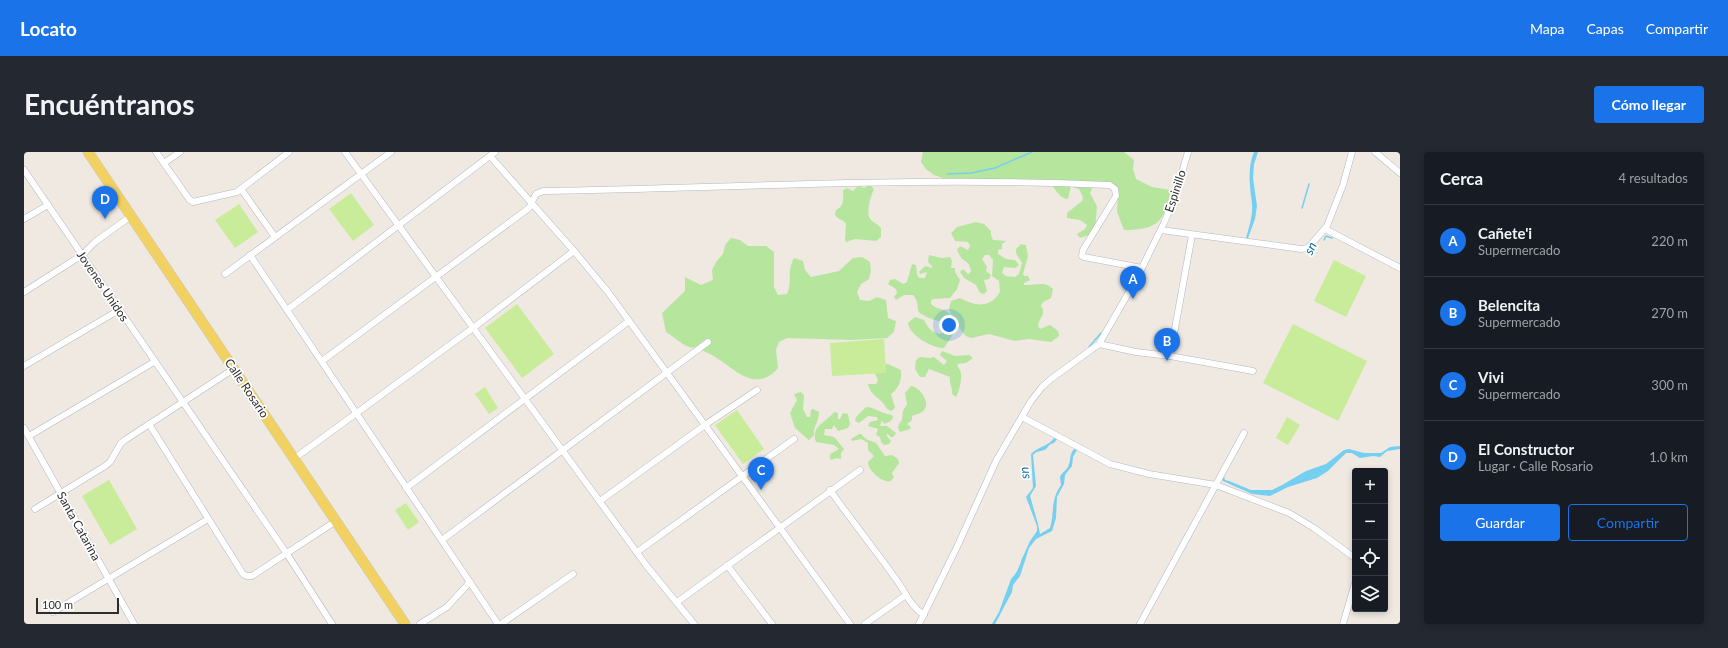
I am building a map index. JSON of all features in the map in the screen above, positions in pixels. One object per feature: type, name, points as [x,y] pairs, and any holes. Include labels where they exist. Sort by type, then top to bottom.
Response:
[{"type":"main road","name":"Calle Rosario","points":[[88,152],[295,458],[405,624]]},
{"type":"street","points":[[156,152],[191,201],[196,202],[226,196],[241,189],[289,152]]},
{"type":"street","points":[[164,163],[180,152]]},
{"type":"street","points":[[345,152],[637,552],[694,624]]},
{"type":"street","points":[[225,274],[362,175],[391,152]]},
{"type":"street","name":"Espinillo","points":[[1099,344],[1142,268],[1161,230],[1175,196],[1188,152]]},
{"type":"street","points":[[1161,230],[1305,249],[1311,246],[1325,229],[1343,185],[1352,152]]},
{"type":"street","points":[[1374,152],[1400,172]]},
{"type":"street","points":[[287,310],[492,154],[574,251],[629,321],[850,624]]},
{"type":"street","name":"Jovenes Unidos","points":[[24,170],[154,362],[287,554],[332,624]]},
{"type":"street","points":[[322,361],[529,208],[536,194],[543,191],[916,182],[1033,181],[1110,185],[1115,189],[1116,196],[1083,250],[1082,256],[1084,258],[1142,268]]},
{"type":"street","points":[[241,189],[275,237]]},
{"type":"street","points":[[24,219],[48,205]]},
{"type":"street","points":[[24,292],[82,256],[95,242],[131,216]]},
{"type":"street","points":[[1325,229],[1400,268]]},
{"type":"street","points":[[1170,356],[1192,235]]},
{"type":"street","points":[[295,458],[473,328],[574,251]]},
{"type":"street","points":[[250,255],[499,624],[573,574]]},
{"type":"street","points":[[24,366],[119,310]]},
{"type":"street","points":[[406,488],[629,321]]},
{"type":"street","points":[[442,540],[708,342]]},
{"type":"street","points":[[919,624],[957,547],[996,461],[1031,401],[1042,387],[1099,344],[1136,352],[1170,356],[1253,371]]},
{"type":"street","points":[[29,436],[154,362]]},
{"type":"street","points":[[35,509],[105,466],[110,462],[121,443],[234,368]]},
{"type":"street","points":[[600,501],[705,425],[757,390]]},
{"type":"street","points":[[1022,417],[1110,464],[1149,474],[1217,483],[1302,520],[1352,556]]},
{"type":"street","points":[[149,424],[243,574],[252,576],[336,521]]},
{"type":"street","name":"Santa Catarina","points":[[24,428],[134,624]]},
{"type":"street","points":[[1140,624],[1244,433]]},
{"type":"street","points":[[637,552],[794,439]]},
{"type":"street","points":[[677,602],[830,490],[860,470]]},
{"type":"street","points":[[830,490],[899,583],[916,609],[924,615]]},
{"type":"street","points":[[53,612],[110,580],[208,519]]},
{"type":"street","points":[[727,565],[772,624]]},
{"type":"street","points":[[420,624],[447,607],[470,582]]},
{"type":"street","points":[[1343,624],[1352,593]]},
{"type":"street","points":[[864,624],[906,595]]},
{"type":"green space","points":[[923,152],[1124,152],[1134,160],[1133,169],[1136,179],[1152,187],[1171,190],[1166,210],[1158,222],[1152,226],[1144,228],[1124,230],[1117,212],[1118,194],[1111,186],[1094,185],[1090,193],[1097,206],[1095,229],[1089,235],[1080,238],[1077,234],[1085,229],[1087,225],[1080,220],[1067,218],[1067,213],[1082,201],[1083,197],[1079,189],[1071,186],[1068,199],[1065,199],[1060,196],[1050,183],[960,184],[934,175],[926,169],[921,162]]},
{"type":"green space","points":[[870,185],[874,189],[869,204],[869,217],[881,228],[881,237],[876,241],[855,239],[846,242],[846,224],[835,214],[836,210],[842,204],[843,190],[847,188],[853,191],[858,186],[864,188]]},
{"type":"green space","points":[[351,193],[374,225],[353,241],[329,209]]},
{"type":"green space","points":[[239,204],[258,232],[235,248],[215,220]]},
{"type":"green space","points":[[976,222],[984,224],[991,231],[993,240],[1006,241],[1002,244],[1002,249],[998,250],[998,254],[1006,259],[1015,260],[1019,265],[1015,268],[1004,267],[1002,273],[1006,276],[1015,277],[1019,274],[1022,263],[1016,253],[1016,249],[1021,244],[1026,245],[1028,256],[1023,274],[1024,276],[1028,276],[1030,280],[1024,283],[1024,285],[1043,284],[1050,286],[1053,289],[1051,298],[1043,302],[1041,306],[1043,309],[1043,314],[1038,326],[1040,329],[1050,325],[1058,331],[1059,336],[1051,342],[1029,339],[1015,341],[989,334],[971,338],[966,336],[956,327],[949,309],[951,301],[960,298],[971,303],[982,304],[992,301],[1000,292],[999,281],[992,276],[993,260],[989,255],[985,255],[982,259],[987,267],[986,271],[991,275],[989,279],[984,280],[987,291],[984,294],[980,293],[976,285],[964,278],[960,272],[963,269],[968,274],[971,271],[969,264],[961,258],[957,250],[960,246],[968,250],[970,246],[968,242],[955,241],[951,233],[957,227]]},
{"type":"green space","points":[[731,238],[740,240],[748,246],[766,246],[774,252],[774,287],[778,295],[787,294],[790,285],[790,268],[794,258],[803,261],[805,270],[811,277],[839,271],[853,258],[862,257],[870,262],[871,271],[869,279],[861,284],[857,292],[860,300],[869,301],[877,297],[886,300],[888,318],[896,321],[894,332],[887,338],[851,340],[787,338],[779,342],[776,350],[778,368],[769,376],[761,379],[753,379],[744,376],[712,355],[698,348],[689,347],[683,344],[666,332],[662,313],[685,291],[685,277],[701,285],[713,280],[712,270],[716,262],[723,254],[725,245]]},
{"type":"green space","points":[[929,255],[942,258],[950,257],[952,261],[951,268],[955,268],[955,272],[960,280],[957,289],[950,298],[933,299],[931,301],[933,306],[950,314],[950,318],[947,322],[935,320],[922,315],[918,310],[917,301],[913,295],[904,295],[896,300],[894,297],[897,293],[896,289],[888,284],[890,280],[895,279],[903,284],[907,282],[912,264],[916,265],[919,278],[925,278],[927,272],[920,274],[919,272],[925,266],[932,268],[928,262]]},
{"type":"green space","points":[[1334,260],[1366,276],[1346,317],[1314,301]]},
{"type":"green space","points":[[517,304],[554,354],[522,378],[485,328]]},
{"type":"green space","points":[[915,317],[924,320],[930,329],[940,334],[948,328],[952,329],[954,333],[944,348],[928,344],[917,337],[908,323]]},
{"type":"green space","points":[[1293,324],[1367,361],[1338,421],[1263,383]]},
{"type":"green space","points":[[884,339],[886,373],[832,376],[830,343]]},
{"type":"green space","points":[[942,351],[955,356],[969,355],[973,358],[966,363],[957,364],[961,376],[960,386],[956,397],[952,394],[950,377],[929,369],[925,377],[920,377],[915,369],[916,360],[920,357],[934,357],[944,365],[947,361],[940,355]]},
{"type":"green space","points":[[888,364],[901,370],[899,384],[891,394],[895,408],[891,411],[887,409],[885,405],[871,392],[868,384],[876,384],[878,380],[872,367]]},
{"type":"green space","points":[[911,386],[918,389],[924,396],[926,407],[921,412],[912,416],[912,420],[907,424],[911,427],[910,429],[900,432],[898,428],[899,424],[902,420],[903,411],[907,404],[905,393]]},
{"type":"green space","points":[[485,387],[498,408],[489,414],[475,394]]},
{"type":"green space","points":[[801,392],[804,395],[803,409],[807,417],[810,417],[811,410],[813,409],[819,412],[814,429],[814,435],[809,440],[795,428],[790,413],[797,400],[794,394]]},
{"type":"green space","points":[[866,407],[892,415],[893,417],[891,421],[884,424],[882,420],[880,426],[887,426],[896,433],[893,437],[888,434],[886,435],[891,441],[889,444],[884,445],[881,442],[880,437],[876,435],[878,429],[868,426],[870,422],[878,420],[877,417],[868,416],[859,423],[855,421],[856,417]]},
{"type":"green space","points":[[737,410],[764,449],[743,464],[715,425]]},
{"type":"green space","points":[[834,412],[838,413],[838,419],[840,419],[843,413],[848,414],[850,424],[848,428],[838,431],[834,425],[832,429],[825,429],[824,435],[834,437],[844,449],[841,453],[841,459],[837,458],[831,460],[831,454],[839,449],[834,445],[816,442],[815,432],[817,428]]},
{"type":"green space","points":[[1287,417],[1300,425],[1288,445],[1276,438]]},
{"type":"green space","points":[[859,434],[876,443],[885,456],[892,455],[898,459],[899,463],[892,473],[894,477],[891,481],[884,481],[873,473],[868,462],[874,456],[868,450],[868,443],[861,439],[852,441],[851,439]]},
{"type":"green space","points":[[109,480],[137,529],[110,545],[82,496]]},
{"type":"green space","points":[[406,503],[419,522],[408,530],[395,510]]},
{"type":"water","points":[[1254,152],[1258,152],[1254,164],[1253,178],[1257,206],[1255,219],[1248,238],[1246,238],[1252,213],[1250,164]]},
{"type":"water","points":[[1054,438],[1057,439],[1054,443],[1046,449],[1036,452],[1033,455],[1036,486],[1030,496],[1040,534],[1050,528],[1055,496],[1061,485],[1060,477],[1068,467],[1072,451],[1074,449],[1077,450],[1073,457],[1072,466],[1065,475],[1064,484],[1057,497],[1056,518],[1052,531],[1036,539],[1029,548],[1020,576],[1013,585],[1012,592],[995,624],[992,624],[999,612],[1011,579],[1020,568],[1021,561],[1030,541],[1037,531],[1037,526],[1026,497],[1033,488],[1031,454],[1052,441]]},
{"type":"water","points":[[1400,446],[1400,449],[1387,451],[1380,457],[1373,456],[1360,458],[1352,453],[1346,453],[1328,471],[1317,478],[1288,487],[1270,496],[1252,494],[1223,481],[1222,479],[1224,476],[1225,480],[1251,490],[1272,490],[1306,471],[1326,464],[1344,450],[1349,449],[1364,453],[1381,453],[1390,447]]},
{"type":"waterway","points":[[948,174],[971,173],[995,168],[1032,152]]},
{"type":"waterway","points":[[1302,208],[1309,184]]},
{"type":"waterway","name":"sn","points":[[1324,240],[1326,236],[1332,238]]},
{"type":"waterway","points":[[1089,347],[1101,333]]},
{"type":"waterway","points":[[1017,573],[1021,564]]},
{"type":"place","name":"El Constructor","points":[[105,219]]},
{"type":"place","name":"Cañete'i","points":[[1133,299]]},
{"type":"place","name":"Belencita","points":[[1167,361]]},
{"type":"place","name":"Vivi","points":[[761,490]]}]
